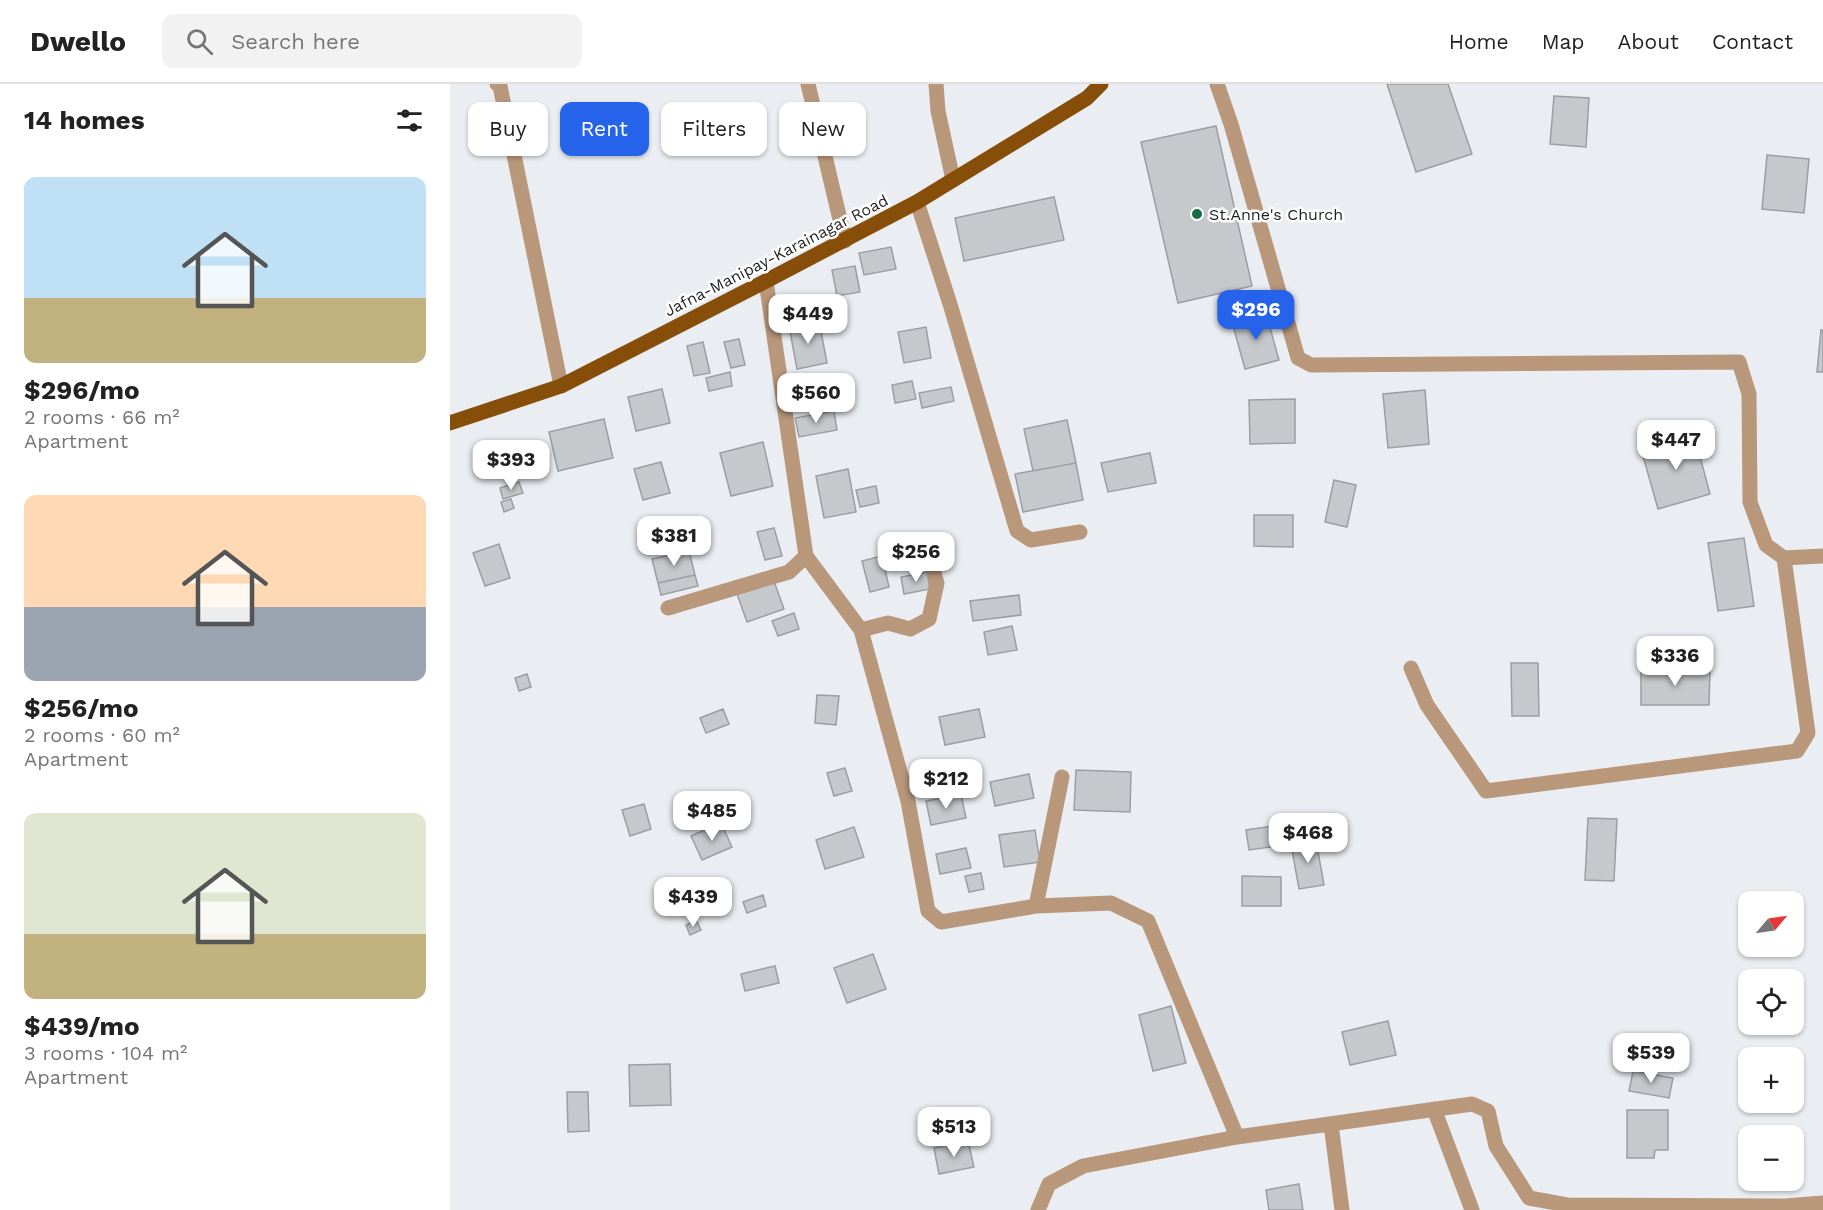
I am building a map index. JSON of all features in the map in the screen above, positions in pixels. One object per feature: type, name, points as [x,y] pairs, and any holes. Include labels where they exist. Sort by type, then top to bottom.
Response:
[{"type":"main road","name":"Jafna-Manipay-Karainagar Road","points":[[450,423],[561,386],[845,241],[916,202],[1087,98],[1101,84]]},
{"type":"street","points":[[497,84],[500,86],[561,386]]},
{"type":"street","points":[[808,84],[845,241]]},
{"type":"street","points":[[936,84],[938,111],[953,180]]},
{"type":"street","points":[[1217,84],[1231,123],[1298,358],[1311,365],[1739,362],[1749,394],[1750,502],[1766,545],[1784,558],[1823,556]]},
{"type":"street","points":[[916,202],[950,304],[1017,531],[1031,540],[1080,532]]},
{"type":"street","points":[[766,282],[806,556],[861,630],[908,801],[928,911],[941,922],[1036,906],[1110,903],[1148,921],[1237,1137]]},
{"type":"street","points":[[668,608],[789,572],[806,556]]},
{"type":"street","points":[[1411,668],[1426,705],[1486,791],[1797,752],[1808,733],[1784,558]]},
{"type":"street","points":[[861,630],[888,622],[910,629],[929,619],[937,583],[930,559]]},
{"type":"street","points":[[1036,906],[1062,777]]},
{"type":"street","points":[[1038,1210],[1049,1184],[1083,1166],[1237,1137],[1472,1104],[1488,1111],[1496,1146],[1529,1198],[1567,1205],[1785,1208],[1823,1203]]},
{"type":"street","points":[[1434,1109],[1472,1210]]},
{"type":"street","points":[[1331,1124],[1342,1210]]},
{"type":"building","points":[[1387,84],[1448,84],[1472,154],[1416,172]]},
{"type":"building","points":[[1554,96],[1589,98],[1586,147],[1550,144]]},
{"type":"building","name":"St.Anne's Church","points":[[1216,126],[1252,286],[1178,303],[1141,142]]},
{"type":"building","points":[[1767,155],[1809,159],[1804,213],[1762,209]]},
{"type":"building","points":[[1054,197],[1064,240],[964,261],[955,218]]},
{"type":"building","points":[[891,247],[896,269],[864,275],[859,253]]},
{"type":"building","points":[[855,266],[860,292],[837,296],[832,270]]},
{"type":"building","points":[[1266,313],[1279,360],[1245,369],[1232,322]]},
{"type":"building","points":[[819,321],[827,363],[797,369],[789,326]]},
{"type":"building","points":[[926,327],[931,358],[904,363],[898,332]]},
{"type":"building","points":[[1821,330],[1823,330],[1823,372],[1817,372]]},
{"type":"building","points":[[739,339],[745,365],[731,368],[724,342]]},
{"type":"building","points":[[703,342],[710,373],[694,376],[687,346]]},
{"type":"building","points":[[730,372],[732,386],[709,391],[706,378]]},
{"type":"building","points":[[912,381],[916,399],[895,403],[892,385]]},
{"type":"building","points":[[951,387],[954,401],[922,408],[919,393]]},
{"type":"building","points":[[662,389],[670,423],[636,431],[628,397]]},
{"type":"building","points":[[1425,390],[1429,444],[1388,448],[1383,394]]},
{"type":"building","points":[[1295,399],[1295,443],[1250,444],[1249,400]]},
{"type":"building","points":[[834,411],[837,430],[799,437],[795,418]]},
{"type":"building","points":[[604,419],[613,458],[558,471],[549,432]]},
{"type":"building","points":[[1067,420],[1076,463],[1033,471],[1024,429]]},
{"type":"building","points":[[1694,434],[1710,494],[1658,509],[1641,449]]},
{"type":"building","points":[[763,442],[773,486],[731,496],[720,453]]},
{"type":"building","points":[[1150,453],[1156,483],[1108,492],[1101,463]]},
{"type":"building","points":[[661,462],[670,493],[643,500],[634,469]]},
{"type":"building","points":[[1076,463],[1083,500],[1023,512],[1015,474]]},
{"type":"building","points":[[848,469],[856,512],[824,518],[816,476]]},
{"type":"building","points":[[1334,480],[1356,485],[1347,527],[1325,522]]},
{"type":"building","points":[[519,482],[523,493],[503,499],[500,488]]},
{"type":"building","points":[[876,486],[879,503],[860,507],[856,490]]},
{"type":"building","points":[[511,499],[514,508],[504,512],[501,502]]},
{"type":"building","points":[[1254,515],[1293,515],[1293,547],[1254,546]]},
{"type":"building","points":[[774,528],[782,556],[765,560],[757,532]]},
{"type":"building","points":[[1744,538],[1754,606],[1718,611],[1708,543]]},
{"type":"building","points":[[499,544],[510,578],[485,586],[473,553]]},
{"type":"building","points":[[689,551],[695,575],[658,583],[652,559]]},
{"type":"building","points":[[882,556],[889,587],[870,592],[862,561]]},
{"type":"building","points":[[927,572],[930,589],[904,594],[901,577]]},
{"type":"building","points":[[695,575],[698,586],[661,595],[658,583]]},
{"type":"building","points":[[774,581],[784,609],[747,622],[737,594]]},
{"type":"building","points":[[1019,595],[1021,615],[973,621],[970,601]]},
{"type":"building","points":[[794,613],[799,629],[778,636],[772,621]]},
{"type":"building","points":[[1012,626],[1017,650],[988,655],[984,632]]},
{"type":"building","points":[[1511,663],[1538,663],[1539,716],[1512,716]]},
{"type":"building","points":[[1641,668],[1710,669],[1709,705],[1641,705]]},
{"type":"building","points":[[527,674],[531,687],[519,691],[515,678]]},
{"type":"building","points":[[817,695],[839,696],[836,725],[815,723]]},
{"type":"building","points":[[723,709],[729,724],[706,733],[700,718]]},
{"type":"building","points":[[979,709],[985,737],[945,745],[939,717]]},
{"type":"building","points":[[845,768],[852,791],[834,796],[827,773]]},
{"type":"building","points":[[1076,770],[1131,772],[1130,812],[1074,810]]},
{"type":"building","points":[[1029,774],[1034,798],[995,806],[990,782]]},
{"type":"building","points":[[961,794],[966,818],[931,825],[926,801]]},
{"type":"building","points":[[644,804],[651,829],[630,836],[622,810]]},
{"type":"building","points":[[1588,818],[1617,819],[1614,881],[1585,880]]},
{"type":"building","points":[[721,823],[732,847],[702,860],[691,836]]},
{"type":"building","points":[[1288,824],[1291,844],[1249,850],[1246,830]]},
{"type":"building","points":[[854,827],[864,857],[825,869],[816,840]]},
{"type":"building","points":[[1035,830],[1040,862],[1004,867],[999,835]]},
{"type":"building","points":[[1316,840],[1324,885],[1299,889],[1291,844]]},
{"type":"building","points":[[966,848],[971,868],[940,874],[936,854]]},
{"type":"building","points":[[981,873],[984,889],[969,892],[965,876]]},
{"type":"building","points":[[1242,876],[1281,877],[1281,906],[1242,906]]},
{"type":"building","points":[[763,895],[766,906],[747,913],[743,902]]},
{"type":"building","points":[[696,920],[701,930],[690,935],[686,925]]},
{"type":"building","points":[[873,954],[886,989],[847,1003],[834,968]]},
{"type":"building","points":[[775,966],[779,983],[745,991],[741,974]]},
{"type":"building","points":[[1171,1006],[1186,1063],[1153,1071],[1139,1015]]},
{"type":"building","points":[[1388,1021],[1396,1055],[1350,1065],[1342,1032]]},
{"type":"building","points":[[670,1064],[671,1105],[630,1106],[629,1065]]},
{"type":"building","points":[[1633,1071],[1673,1078],[1669,1098],[1629,1091]]},
{"type":"building","points":[[567,1092],[588,1092],[589,1131],[568,1132]]},
{"type":"building","points":[[1627,1110],[1668,1110],[1668,1150],[1655,1150],[1654,1158],[1627,1158]]},
{"type":"building","points":[[968,1141],[974,1167],[939,1174],[934,1148]]},
{"type":"building","points":[[1299,1184],[1303,1210],[1269,1210],[1266,1190]]},
{"type":"place","name":"St.Anne's Church","points":[[1197,214]]}]
